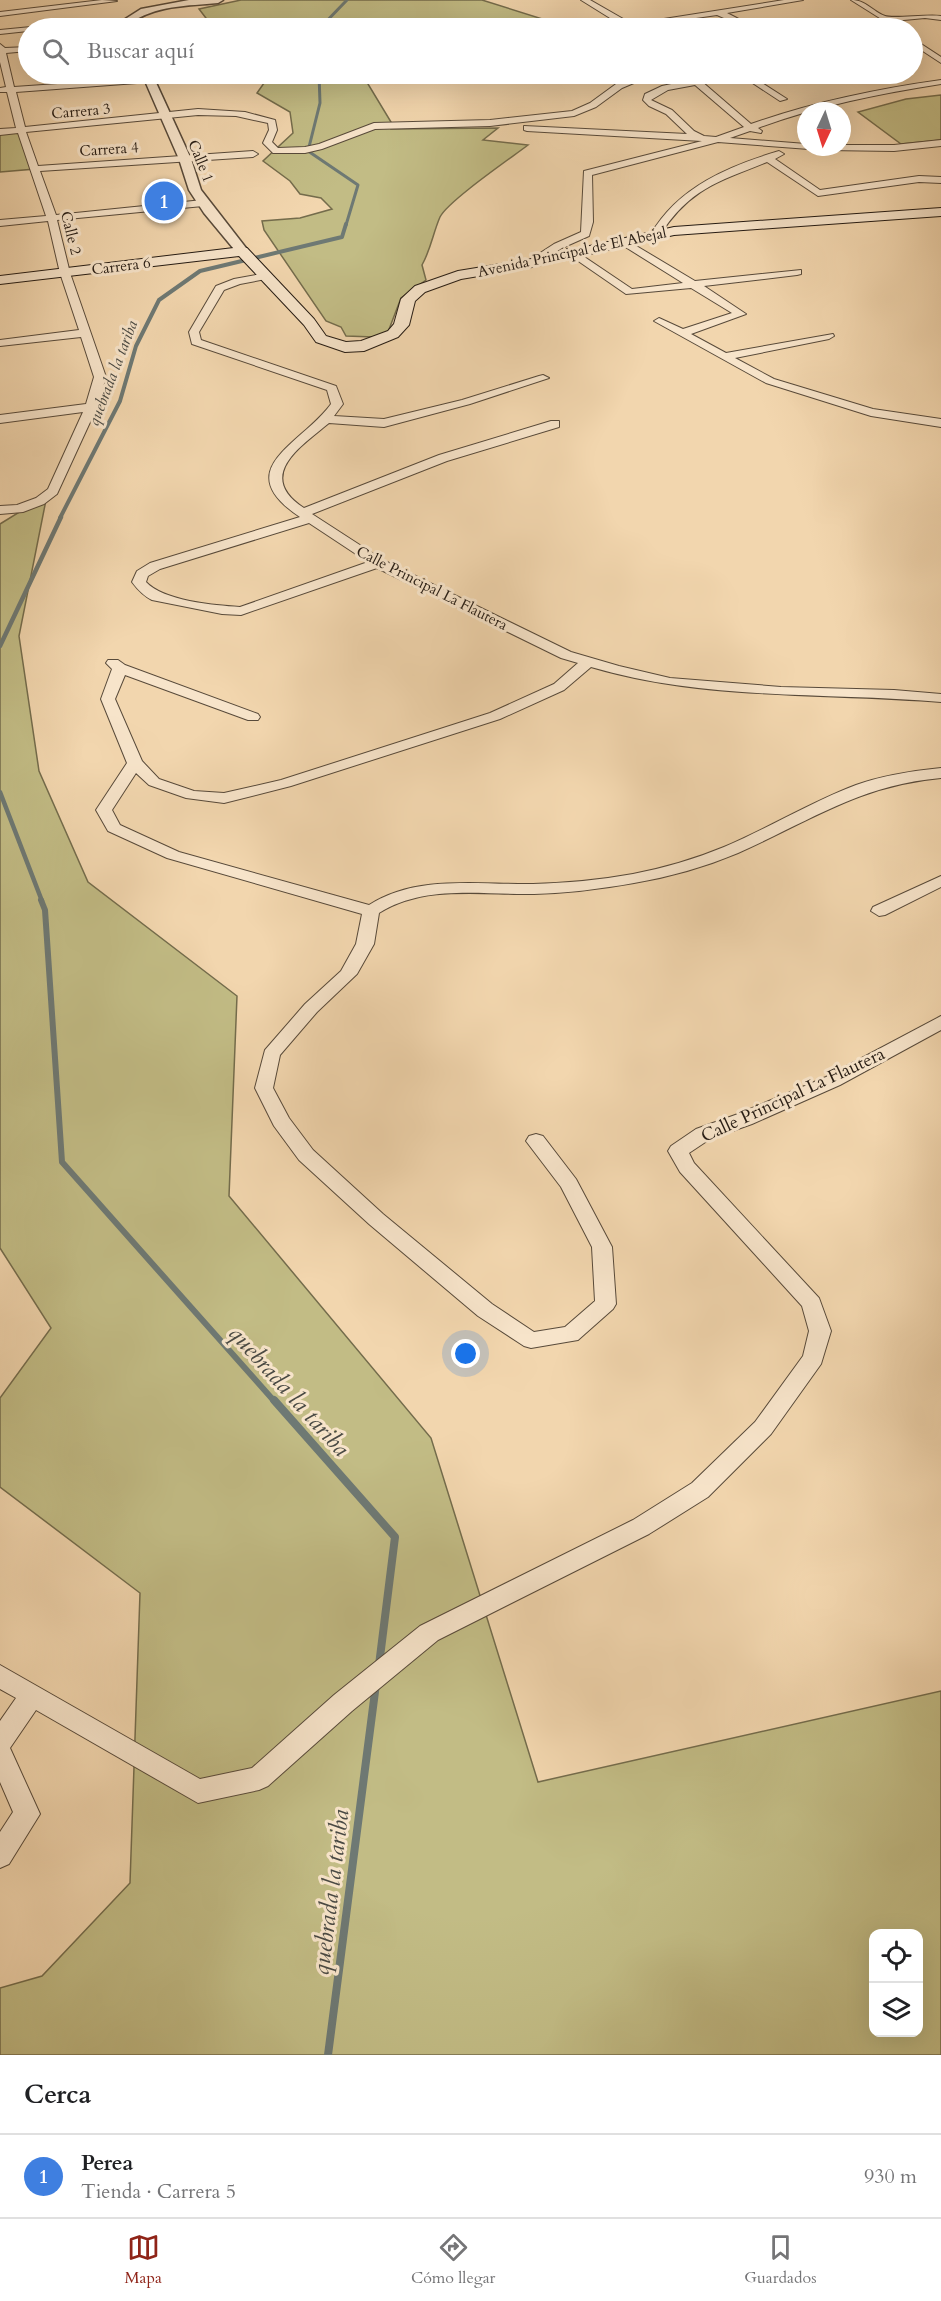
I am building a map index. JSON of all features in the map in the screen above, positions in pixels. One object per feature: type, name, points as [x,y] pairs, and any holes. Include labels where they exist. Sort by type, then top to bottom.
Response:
[{"type":"main road","name":"Avenida Principal de El Abejal","points":[[242,250],[309,322],[321,339],[345,347],[364,346],[393,334],[401,325],[408,299],[420,289],[458,274],[532,263],[623,241],[692,229],[941,212]]},
{"type":"main road","name":"Carrera 6","points":[[0,280],[242,250]]},
{"type":"street","points":[[131,18],[136,14],[156,9],[218,0]]},
{"type":"street","points":[[585,0],[615,18]]},
{"type":"street","points":[[678,18],[780,1],[799,0]]},
{"type":"street","points":[[855,0],[883,18]]},
{"type":"street","points":[[0,14],[113,1],[121,18]]},
{"type":"street","points":[[718,12],[731,18]]},
{"type":"street","points":[[898,18],[925,16],[941,18]]},
{"type":"street","points":[[0,32],[18,30]]},
{"type":"street","points":[[1,49],[18,49]]},
{"type":"street","name":"Calle 2","points":[[0,510],[19,509],[40,501],[53,491],[91,406],[100,377],[65,273],[52,218],[21,130],[13,89],[1,49]]},
{"type":"street","points":[[923,52],[941,61]]},
{"type":"street","points":[[532,263],[558,246],[586,234],[588,222],[586,173],[716,140],[782,116],[870,93],[941,82]]},
{"type":"street","points":[[0,90],[65,84]]},
{"type":"street","name":"Calle 1","points":[[151,84],[185,159],[195,189],[242,250]]},
{"type":"street","points":[[490,123],[574,113],[593,105],[624,84]]},
{"type":"street","points":[[687,84],[656,91],[648,96],[647,100],[669,111],[692,135],[716,140]]},
{"type":"street","points":[[698,84],[748,127],[797,144]]},
{"type":"street","points":[[759,84],[783,99]]},
{"type":"street","name":"Carrera 3","points":[[0,132],[198,112],[254,115],[272,122],[273,130],[267,143],[276,151],[287,152],[322,146],[374,126],[405,123],[490,123]]},
{"type":"street","points":[[490,123],[797,146]]},
{"type":"street","points":[[851,147],[894,148],[941,143]]},
{"type":"street","points":[[656,234],[662,219],[686,195],[797,148]]},
{"type":"street","name":"Carrera 4","points":[[35,169],[253,154]]},
{"type":"street","points":[[770,159],[818,193],[919,179],[941,180]]},
{"type":"street","points":[[0,223],[204,203]]},
{"type":"street","points":[[623,241],[741,314],[682,333]]},
{"type":"street","points":[[573,254],[630,292],[797,272]]},
{"type":"street","points":[[267,276],[238,281],[220,288],[194,332],[196,342],[332,388],[337,404],[326,419]]},
{"type":"street","points":[[659,321],[770,381],[871,412],[941,423]]},
{"type":"street","points":[[0,343],[84,333]]},
{"type":"street","points":[[726,356],[829,336]]},
{"type":"street","points":[[326,419],[384,423],[466,402],[543,378]]},
{"type":"street","points":[[0,419],[91,406]]},
{"type":"street","name":"Calle Principal La Flautera","points":[[326,419],[302,439],[284,457],[277,468],[275,480],[278,492],[286,502],[378,563],[566,655],[670,682],[781,691],[941,698]]},
{"type":"street","points":[[378,563],[240,611],[222,610],[157,597],[149,593],[139,582],[142,574],[155,566],[306,515],[443,458],[555,424]]},
{"type":"street","points":[[253,717],[116,665],[108,699],[135,763],[154,782],[192,795],[224,798],[286,783],[495,716],[559,687],[588,662]]},
{"type":"street","points":[[135,763],[104,810],[114,828],[173,855],[371,911]]},
{"type":"street","points":[[536,1141],[569,1184],[602,1246],[606,1304],[571,1334],[531,1340],[485,1310],[376,1219],[306,1155],[281,1121],[264,1088],[272,1054],[311,1008],[348,974],[365,944],[371,911],[381,902],[415,893],[471,886],[527,889],[601,883],[671,872],[746,844],[858,788],[925,773],[941,773]]},
{"type":"street","points":[[879,911],[941,881]]},
{"type":"street","name":"Calle Principal La Flautera","points":[[32,1695],[198,1791],[259,1778],[343,1702],[429,1632],[641,1527],[700,1490],[763,1428],[813,1358],[820,1331],[812,1303],[687,1167],[678,1151],[703,1134],[746,1119],[833,1081],[941,1022]]},
{"type":"street","points":[[0,1676],[32,1695],[0,1742]]},
{"type":"street","points":[[0,1753],[27,1814],[0,1855]]},
{"type":"shaded area","points":[[241,0],[482,0],[539,18],[206,18],[199,9]]},
{"type":"shaded area","points":[[263,84],[368,84],[391,122],[391,129],[498,128],[483,140],[528,145],[445,210],[440,217],[422,265],[426,280],[401,298],[388,332],[374,337],[346,336],[341,327],[326,321],[264,230],[262,221],[300,218],[332,209],[321,198],[300,194],[290,181],[263,161],[293,133],[290,112],[257,93]]},
{"type":"shaded area","points":[[941,95],[941,140],[901,144],[858,112],[906,99]]},
{"type":"shaded area","points":[[21,130],[35,169],[0,172],[0,132]]},
{"type":"shaded area","points":[[47,495],[19,636],[39,771],[88,882],[237,996],[229,1196],[431,1438],[538,1782],[941,1691],[941,2055],[0,2055],[0,1988],[42,1976],[130,1883],[140,1593],[0,1487],[0,1398],[51,1328],[0,1248],[0,524]]},
{"type":"waterway","name":"quebrada la tariba","points":[[330,18],[347,0]]},
{"type":"waterway","name":"quebrada la tariba","points":[[319,84],[320,103],[308,151],[358,185],[346,225]]},
{"type":"waterway","name":"quebrada la tariba","points":[[60,518],[120,401],[136,346],[159,300],[200,271],[342,237],[346,224]]},
{"type":"waterway","name":"quebrada la tariba","points":[[0,646],[61,517]]},
{"type":"waterway","name":"quebrada la tariba","points":[[0,792],[42,901]]},
{"type":"waterway","name":"quebrada la tariba","points":[[41,900],[45,910],[62,1162],[275,1402]]},
{"type":"waterway","name":"quebrada la tariba","points":[[274,1400],[395,1537],[379,1665]]},
{"type":"waterway","name":"quebrada la tariba","points":[[328,2055],[376,1684]]},
{"type":"place","name":"Perea","points":[[164,201]]}]
